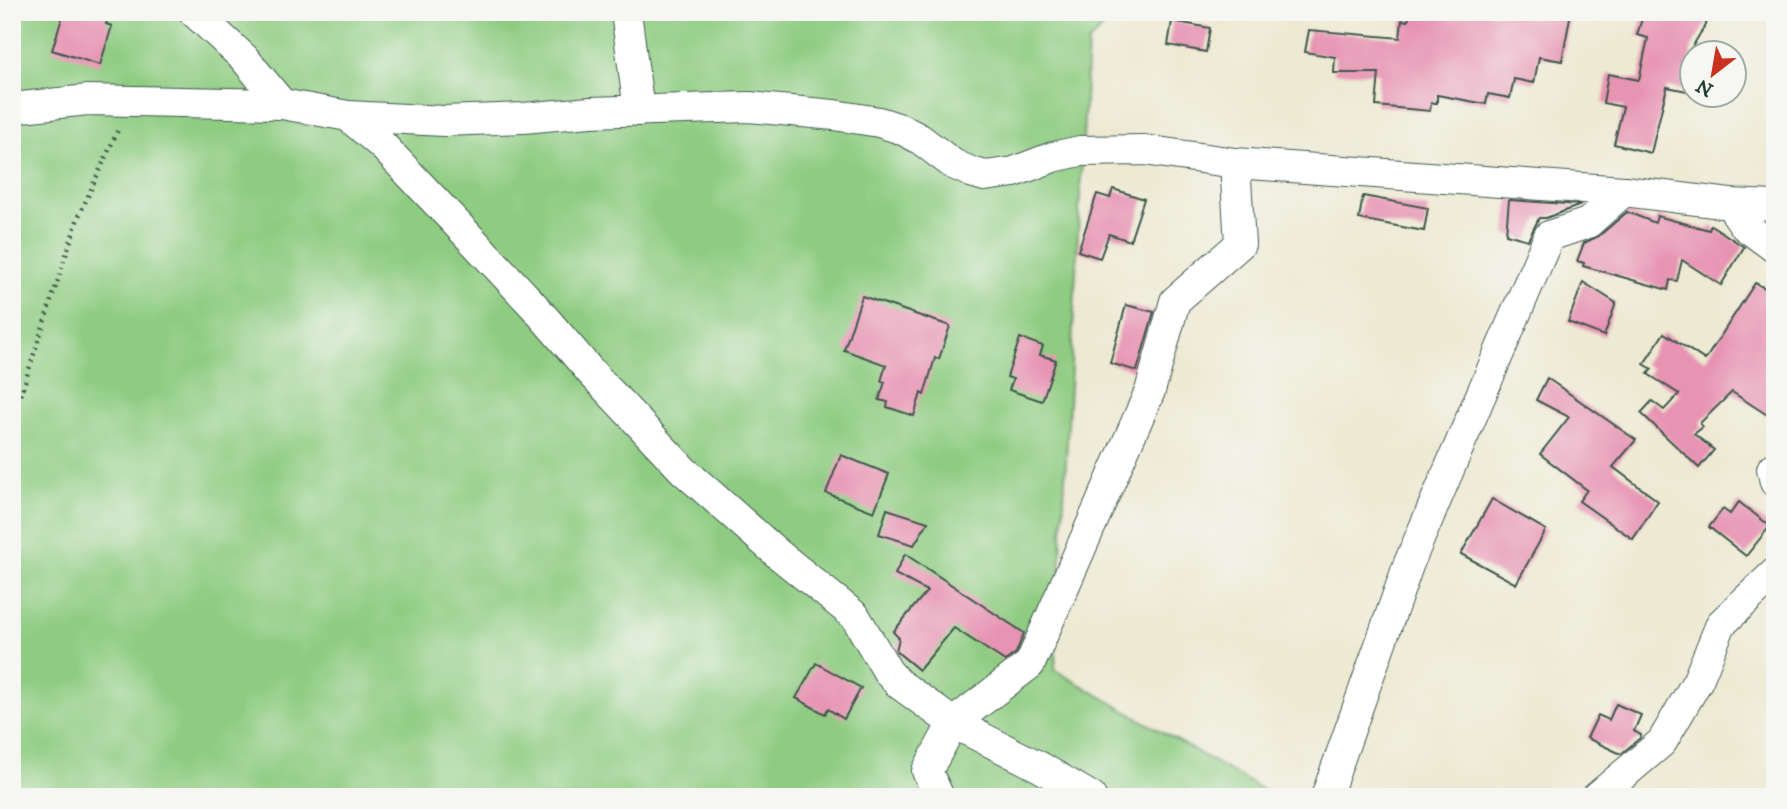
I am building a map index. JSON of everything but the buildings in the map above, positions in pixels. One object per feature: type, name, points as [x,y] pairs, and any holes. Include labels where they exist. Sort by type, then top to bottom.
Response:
[{"type":"street","points":[[194,12],[244,58],[282,104]]},
{"type":"street","points":[[626,12],[639,111]]},
{"type":"street","points":[[12,108],[88,100],[282,104],[348,116],[444,121],[590,112],[750,107],[879,122],[920,139],[953,164],[985,176],[1014,172],[1053,157],[1080,151],[1144,150],[1235,163],[1624,191],[1730,204],[1775,206]]},
{"type":"street","points":[[348,116],[382,145],[475,243],[683,470],[778,554],[855,616],[888,672],[910,693],[953,723],[1040,767],[1091,797]]},
{"type":"street","points":[[939,797],[927,771],[953,723],[1030,664],[1150,391],[1175,301],[1240,244],[1235,163]]},
{"type":"street","points":[[1326,797],[1409,563],[1549,236],[1588,223],[1624,191]]},
{"type":"street","points":[[1730,204],[1745,226],[1775,248]]},
{"type":"street","points":[[1775,468],[1772,469],[1775,482]]},
{"type":"street","points":[[1597,797],[1662,742],[1698,680],[1721,624],[1775,573]]},
{"type":"path","points":[[12,422],[78,218],[131,100]]},
{"type":"green space","points":[[12,12],[1117,12],[1088,43],[1055,670],[1275,797],[12,797]]}]
